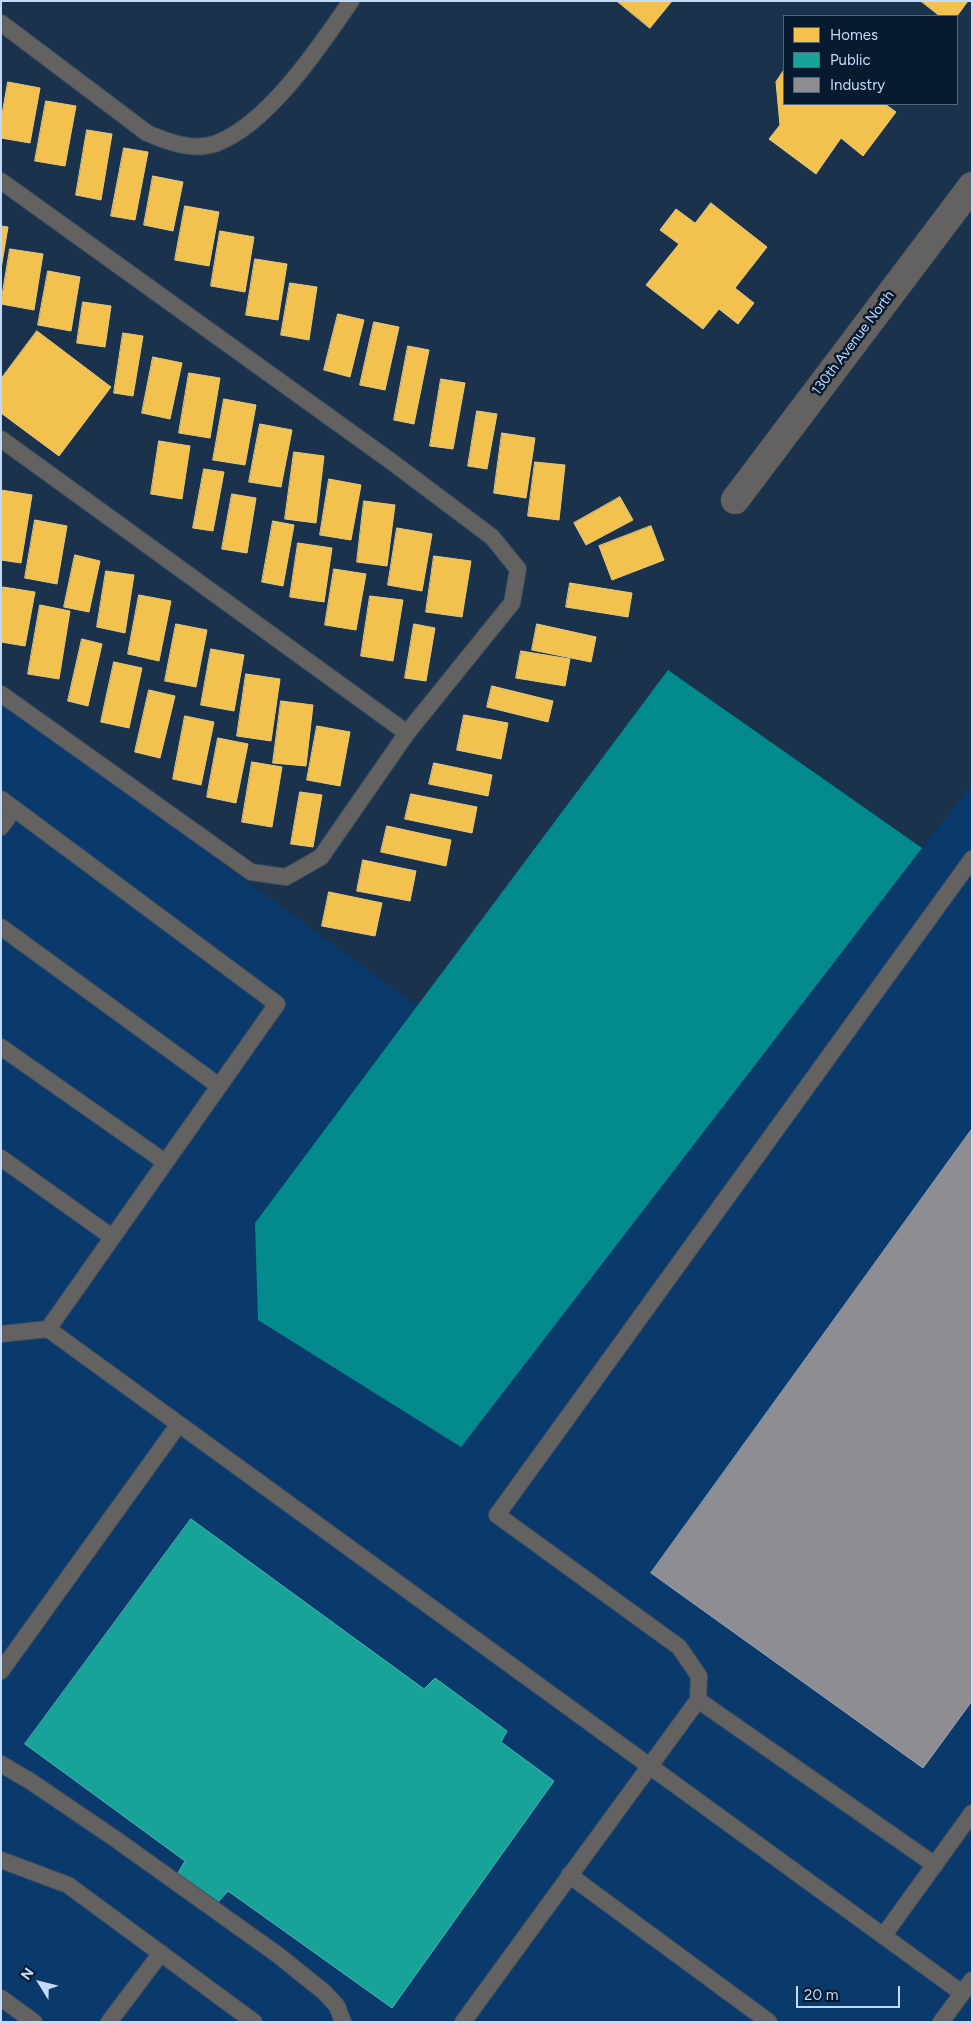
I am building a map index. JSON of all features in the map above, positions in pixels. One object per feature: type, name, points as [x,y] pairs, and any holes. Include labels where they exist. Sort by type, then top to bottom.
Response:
[{"type":"street","name":"130th Avenue North","points":[[734,500],[972,186]]},
{"type":"lane","points":[[1,23],[147,133],[169,143],[192,146],[216,144],[238,132],[269,106],[316,51],[351,1]]},
{"type":"lane","points":[[1,181],[492,536],[518,569],[512,603],[407,733],[321,856],[286,876],[251,872],[1,694]]},
{"type":"lane","points":[[1,439],[407,733]]},
{"type":"lane","points":[[1,799],[277,1004],[48,1328]]},
{"type":"lane","points":[[1,827],[14,809]]},
{"type":"lane","points":[[463,2022],[698,1700],[699,1676],[679,1647],[497,1515],[972,859]]},
{"type":"lane","points":[[1,927],[219,1086]]},
{"type":"lane","points":[[1,1047],[165,1162]]},
{"type":"lane","points":[[1,1158],[112,1237]]},
{"type":"lane","points":[[1,1334],[48,1328],[884,1935],[967,1986],[941,2022]]},
{"type":"lane","points":[[1,1671],[179,1424]]},
{"type":"lane","points":[[698,1700],[935,1865]]},
{"type":"lane","points":[[1,1764],[30,1781],[122,1843],[278,1955],[324,1992],[337,2006],[343,2022]]},
{"type":"lane","points":[[884,1935],[972,1813]]},
{"type":"lane","points":[[1,1860],[68,1885],[254,2022]]},
{"type":"lane","points":[[569,1875],[769,2022]]},
{"type":"lane","points":[[109,2022],[161,1953]]},
{"type":"lane","points":[[1,1998],[34,2022]]},
{"type":"shaded area","points":[[668,670],[922,848],[461,1447],[258,1320],[255,1223]]},
{"type":"shaded area","points":[[1,701],[417,1006],[255,1223],[460,1447],[972,784],[972,2022],[1,2022]]},
{"type":"building: Homes","points":[[617,1],[672,1],[650,28]]},
{"type":"building: Homes","points":[[921,1],[968,1],[958,15],[939,15]]},
{"type":"building: Homes","points":[[783,72],[783,105],[886,105],[896,112],[863,156],[841,138],[816,174],[769,139],[780,125],[776,82]]},
{"type":"building: Homes","points":[[8,82],[40,88],[30,143],[1,138],[1,121]]},
{"type":"building: Homes","points":[[46,101],[76,106],[65,166],[35,161]]},
{"type":"building: Homes","points":[[87,130],[112,134],[101,200],[76,195]]},
{"type":"building: Homes","points":[[124,148],[148,152],[135,220],[111,216]]},
{"type":"building: Homes","points":[[153,176],[183,182],[173,231],[144,225]]},
{"type":"building: Homes","points":[[711,203],[767,247],[735,288],[754,303],[738,324],[719,309],[703,329],[646,285],[679,244],[660,230],[676,209],[695,223]]},
{"type":"building: Homes","points":[[185,206],[219,212],[209,266],[175,260]]},
{"type":"building: Homes","points":[[1,226],[8,227],[1,269]]},
{"type":"building: Homes","points":[[220,231],[254,237],[245,292],[211,286]]},
{"type":"building: Homes","points":[[10,249],[43,254],[34,310],[1,304]]},
{"type":"building: Homes","points":[[255,259],[287,264],[278,320],[246,315]]},
{"type":"building: Homes","points":[[48,271],[80,277],[71,331],[38,325]]},
{"type":"building: Homes","points":[[290,283],[317,287],[309,340],[281,335]]},
{"type":"building: Homes","points":[[83,302],[111,306],[105,347],[77,343]]},
{"type":"building: Homes","points":[[338,314],[364,320],[350,377],[324,370]]},
{"type":"building: Homes","points":[[374,322],[399,327],[385,390],[360,385]]},
{"type":"building: Homes","points":[[37,331],[111,387],[59,456],[1,413],[1,379]]},
{"type":"building: Homes","points":[[123,333],[143,336],[133,396],[114,393]]},
{"type":"building: Homes","points":[[408,346],[429,350],[414,424],[394,420]]},
{"type":"building: Homes","points":[[153,357],[182,363],[170,419],[142,413]]},
{"type":"building: Homes","points":[[189,373],[220,378],[210,438],[179,433]]},
{"type":"building: Homes","points":[[441,379],[465,383],[453,449],[430,446]]},
{"type":"building: Homes","points":[[224,399],[256,405],[245,465],[213,460]]},
{"type":"building: Homes","points":[[477,411],[497,414],[487,469],[468,466]]},
{"type":"building: Homes","points":[[260,424],[292,430],[281,487],[249,482]]},
{"type":"building: Homes","points":[[502,433],[535,438],[526,498],[494,493]]},
{"type":"building: Homes","points":[[159,441],[190,446],[182,499],[151,494]]},
{"type":"building: Homes","points":[[294,452],[324,456],[316,523],[285,519]]},
{"type":"building: Homes","points":[[535,462],[565,465],[559,520],[528,516]]},
{"type":"building: Homes","points":[[204,469],[224,472],[213,531],[193,528]]},
{"type":"building: Homes","points":[[329,479],[361,485],[351,540],[320,535]]},
{"type":"building: Homes","points":[[1,490],[32,495],[21,563],[1,560]]},
{"type":"building: Homes","points":[[232,494],[256,498],[247,553],[222,549]]},
{"type":"building: Homes","points":[[620,497],[633,520],[586,545],[574,523]]},
{"type":"building: Homes","points":[[364,501],[395,505],[387,566],[357,562]]},
{"type":"building: Homes","points":[[35,520],[67,526],[57,584],[25,578]]},
{"type":"building: Homes","points":[[273,521],[294,525],[283,586],[262,582]]},
{"type":"building: Homes","points":[[651,526],[664,560],[612,580],[599,546]]},
{"type":"building: Homes","points":[[397,528],[432,534],[422,591],[388,585]]},
{"type":"building: Homes","points":[[298,543],[332,548],[324,602],[290,597]]},
{"type":"building: Homes","points":[[75,555],[100,561],[89,612],[64,607]]},
{"type":"building: Homes","points":[[434,556],[471,561],[462,617],[426,612]]},
{"type":"building: Homes","points":[[334,569],[366,574],[356,630],[325,625]]},
{"type":"building: Homes","points":[[106,571],[134,575],[125,633],[97,627]]},
{"type":"building: Homes","points":[[570,583],[632,593],[628,617],[566,607]]},
{"type":"building: Homes","points":[[3,587],[35,592],[25,646],[1,642],[1,599]]},
{"type":"building: Homes","points":[[139,595],[171,601],[159,661],[128,654]]},
{"type":"building: Homes","points":[[370,596],[403,600],[393,661],[361,656]]},
{"type":"building: Homes","points":[[40,605],[70,611],[59,679],[28,674]]},
{"type":"building: Homes","points":[[176,624],[207,630],[196,687],[165,681]]},
{"type":"building: Homes","points":[[414,624],[435,628],[426,681],[405,678]]},
{"type":"building: Homes","points":[[537,624],[596,637],[591,662],[532,650]]},
{"type":"building: Homes","points":[[82,639],[102,644],[88,706],[68,701]]},
{"type":"building: Homes","points":[[211,649],[244,655],[234,711],[201,705]]},
{"type":"building: Homes","points":[[521,651],[570,659],[565,686],[516,678]]},
{"type":"building: Homes","points":[[114,662],[142,668],[129,728],[101,722]]},
{"type":"building: Homes","points":[[246,674],[280,679],[271,741],[237,736]]},
{"type":"building: Homes","points":[[492,686],[553,701],[548,722],[487,707]]},
{"type":"building: Homes","points":[[149,690],[175,696],[160,758],[135,752]]},
{"type":"building: Homes","points":[[281,701],[313,705],[306,766],[273,763]]},
{"type":"building: Homes","points":[[464,715],[508,723],[501,759],[457,750]]},
{"type":"building: Homes","points":[[185,716],[214,722],[201,785],[173,779]]},
{"type":"building: Homes","points":[[317,726],[350,732],[340,786],[307,780]]},
{"type":"building: Homes","points":[[218,738],[248,744],[236,803],[207,797]]},
{"type":"building: Homes","points":[[252,762],[282,767],[272,827],[242,822]]},
{"type":"building: Homes","points":[[434,763],[492,775],[488,796],[429,784]]},
{"type":"building: Homes","points":[[300,792],[322,795],[313,847],[291,844]]},
{"type":"building: Homes","points":[[411,794],[477,807],[472,833],[405,819]]},
{"type":"building: Homes","points":[[387,826],[451,840],[446,866],[381,852]]},
{"type":"building: Homes","points":[[363,860],[416,871],[410,901],[357,891]]},
{"type":"building: Homes","points":[[329,892],[382,903],[375,936],[322,926]]},
{"type":"building: Public","points":[[191,1519],[424,1689],[435,1678],[507,1731],[501,1742],[554,1781],[392,2008],[228,1891],[218,1902],[178,1873],[185,1861],[25,1744]]},
{"type":"building: Industry","points":[[972,1129],[972,1701],[923,1768],[651,1573]]}]
